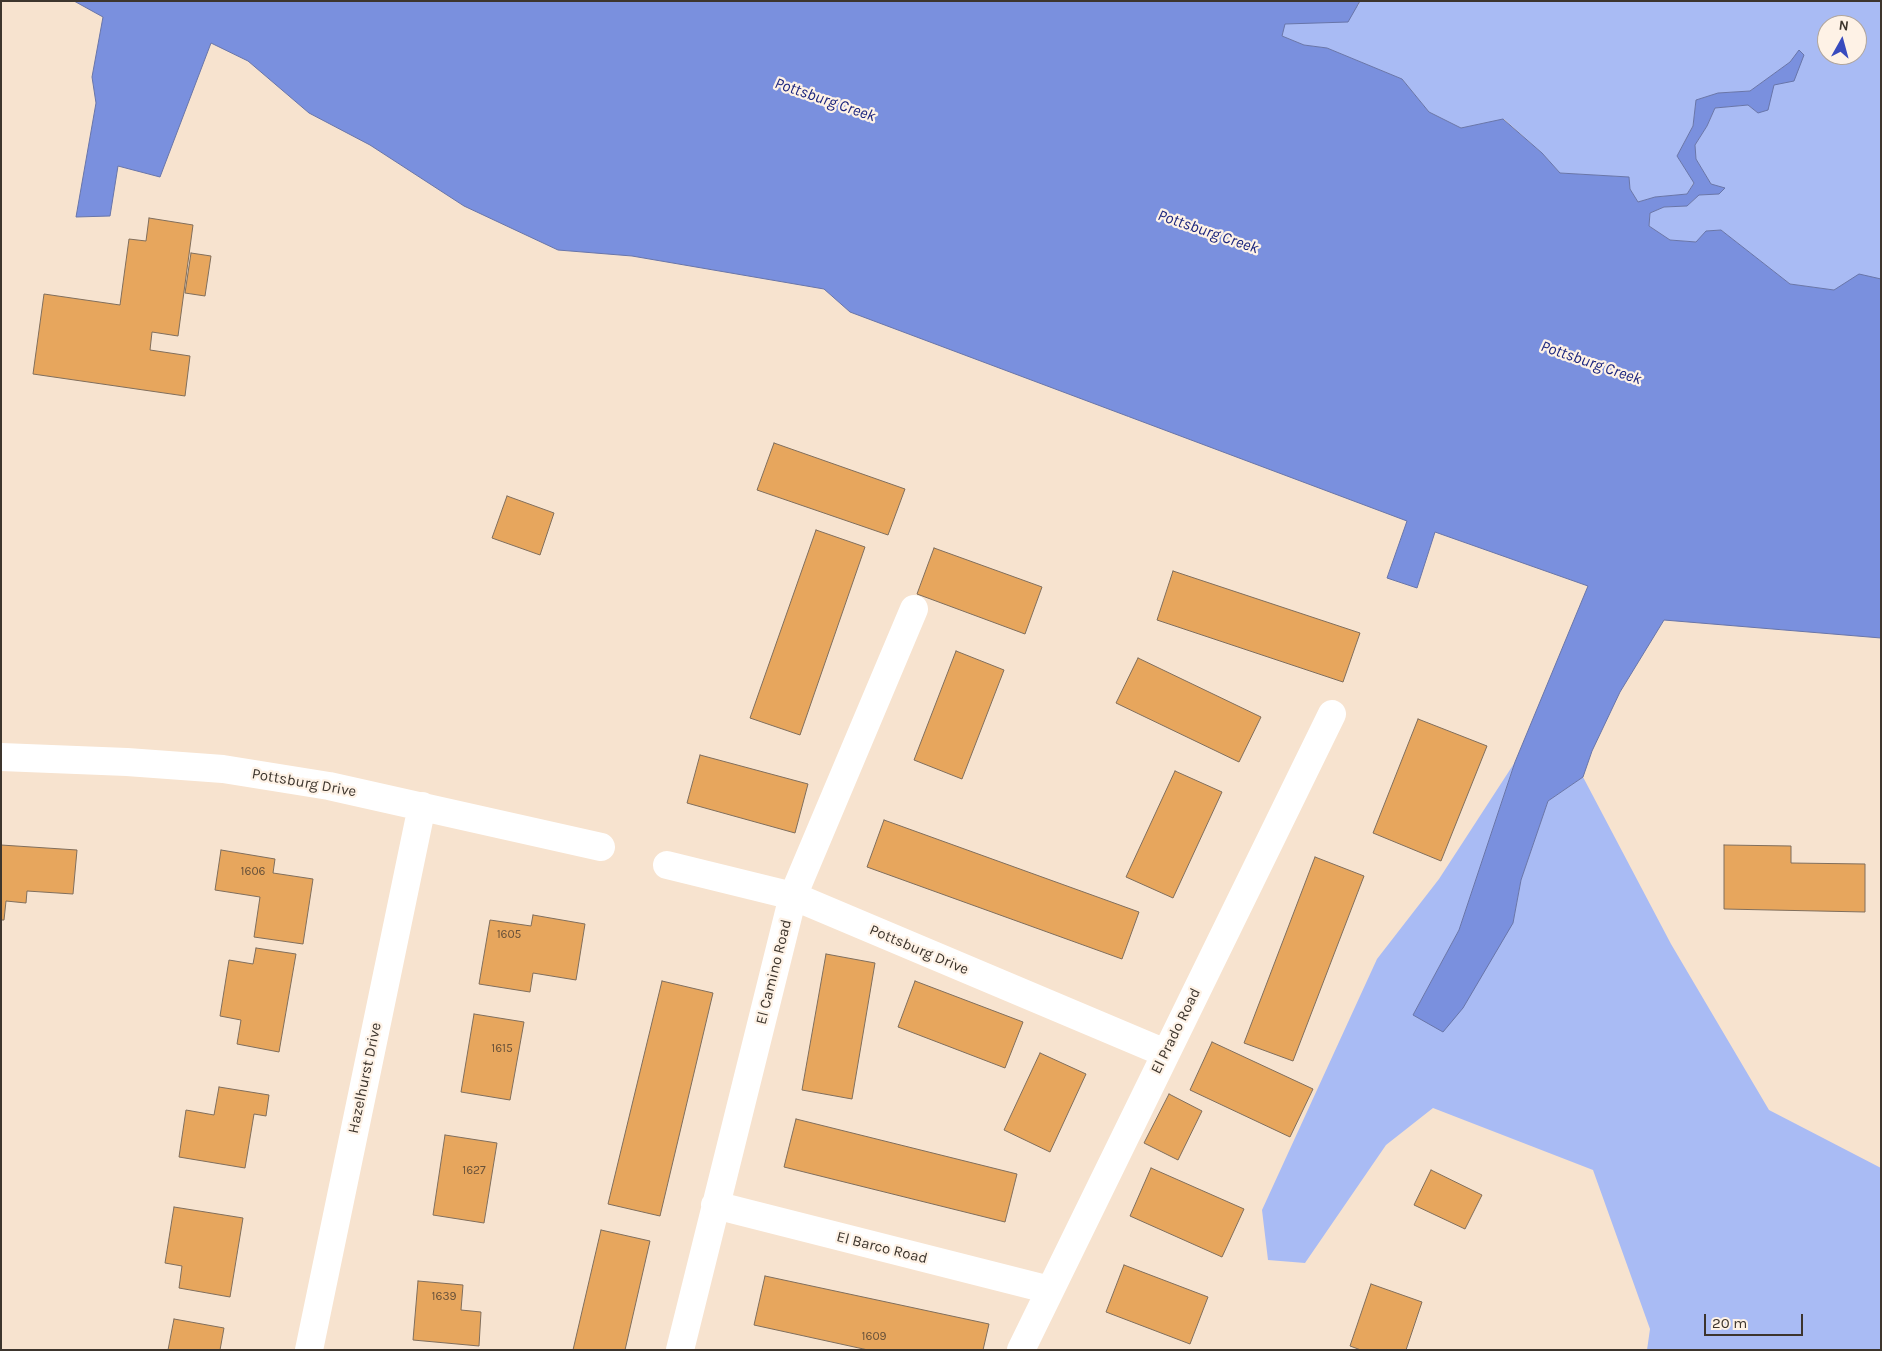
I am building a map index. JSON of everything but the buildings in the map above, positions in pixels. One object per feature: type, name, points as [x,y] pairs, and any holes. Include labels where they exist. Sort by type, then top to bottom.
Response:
[{"type":"street","name":"El Camino Road","points":[[680,1350],[793,896],[914,609]]},
{"type":"street","name":"El Prado Road","points":[[1022,1350],[1165,1053],[1332,714]]},
{"type":"street","name":"Pottsburg Drive","points":[[1,757],[223,768],[329,786],[601,847]]},
{"type":"street","name":"Hazelhurst Drive","points":[[309,1350],[422,806]]},
{"type":"street","name":"Pottsburg Drive","points":[[667,865],[793,896],[1165,1053]]},
{"type":"street","name":"El Barco Road","points":[[715,1205],[1050,1290]]},
{"type":"shaded area","points":[[1360,1],[1881,1],[1881,279],[1859,275],[1834,290],[1790,284],[1721,230],[1706,231],[1697,242],[1670,240],[1649,226],[1650,213],[1664,207],[1687,206],[1699,195],[1719,194],[1724,188],[1711,184],[1696,159],[1695,145],[1707,126],[1715,108],[1748,105],[1758,113],[1790,62],[1750,91],[1718,93],[1696,100],[1693,126],[1677,156],[1694,182],[1687,194],[1655,197],[1638,202],[1630,189],[1629,177],[1560,173],[1542,153],[1504,119],[1461,128],[1429,112],[1402,79],[1327,48],[1304,45],[1282,36],[1284,24],[1358,6]]},
{"type":"shaded area","points":[[1515,762],[1459,930],[1413,1015],[1513,923],[1521,880],[1548,801],[1583,777],[1671,944],[1769,1110],[1881,1168],[1881,1350],[1647,1350],[1650,1329],[1593,1170],[1433,1108],[1386,1145],[1305,1263],[1268,1260],[1262,1210],[1377,959],[1439,879]]},
{"type":"water","name":"Pottsburg Creek","points":[[74,1],[1360,1],[1348,22],[1285,24],[1282,36],[1304,45],[1327,48],[1402,79],[1429,112],[1461,128],[1503,119],[1542,153],[1560,173],[1629,177],[1630,189],[1638,202],[1655,197],[1687,194],[1694,183],[1677,156],[1693,126],[1696,100],[1718,93],[1750,91],[1790,62],[1799,50],[1804,55],[1794,81],[1774,85],[1768,110],[1758,113],[1748,105],[1715,108],[1707,126],[1695,145],[1696,159],[1711,184],[1725,188],[1719,194],[1699,195],[1687,206],[1664,207],[1650,213],[1649,226],[1670,240],[1696,242],[1706,231],[1721,230],[1790,284],[1834,290],[1859,274],[1881,279],[1881,638],[1664,620],[1620,692],[1592,751],[1583,777],[1548,801],[1521,880],[1513,923],[1463,1008],[1443,1032],[1413,1015],[1459,930],[1515,762],[1588,586],[1435,532],[1417,588],[1387,578],[1407,521],[850,312],[824,289],[632,256],[558,250],[464,206],[370,145],[309,113],[248,61],[211,43],[160,177],[118,166],[110,216],[76,217],[96,103],[92,77],[103,17]]}]
